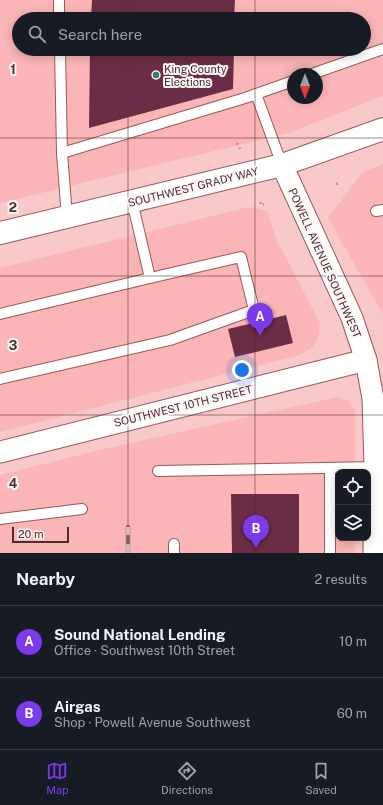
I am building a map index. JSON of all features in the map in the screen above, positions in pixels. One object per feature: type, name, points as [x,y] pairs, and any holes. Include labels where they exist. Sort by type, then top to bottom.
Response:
[{"type":"main road","name":"SOUTHWEST GRADY WAY","points":[[0,234],[282,165],[383,129]]},
{"type":"street","name":"POWELL AVENUE SOUTHWEST","points":[[282,165],[352,318],[366,360],[373,399],[379,467],[374,553]]},
{"type":"street","name":"SOUTHWEST 10TH STREET","points":[[0,452],[366,360]]},
{"type":"lane","points":[[59,0],[59,12]]},
{"type":"lane","points":[[371,53],[383,49]]},
{"type":"lane","points":[[60,56],[62,153],[67,217]]},
{"type":"lane","points":[[323,70],[363,56]]},
{"type":"lane","points":[[62,153],[256,94],[287,83]]},
{"type":"lane","points":[[256,94],[282,165]]},
{"type":"lane","points":[[132,201],[150,278]]},
{"type":"lane","points":[[0,314],[241,257],[254,310],[170,340],[0,379]]},
{"type":"lane","points":[[158,471],[379,467]]},
{"type":"lane","points":[[330,468],[330,553]]},
{"type":"lane","points":[[0,519],[82,510]]},
{"type":"path","points":[[238,143],[240,149]]},
{"type":"path","points":[[336,184],[340,183]]},
{"type":"path","points":[[260,202],[261,205],[264,204]]},
{"type":"shaded area","points":[[0,0],[383,0],[383,96],[288,133],[0,203]]},
{"type":"shaded area","points":[[383,164],[383,314],[328,218],[363,172]]},
{"type":"shaded area","points":[[249,207],[267,211],[276,239],[320,323],[319,335],[314,346],[300,355],[0,432],[0,268]]},
{"type":"shaded area","points":[[338,397],[349,401],[355,411],[355,469],[335,469],[335,541],[355,541],[355,553],[0,553],[0,475],[100,450]]},
{"type":"building","points":[[92,0],[235,0],[234,12],[91,12]]},
{"type":"building","points":[[90,56],[234,56],[233,89],[89,128]]},
{"type":"building","points":[[286,315],[293,343],[235,357],[228,329]]},
{"type":"building","points":[[231,494],[299,494],[299,553],[232,553]]},
{"type":"railway","points":[[128,527],[128,553]]},
{"type":"place","name":"King County Elections","points":[[156,75]]},
{"type":"place","name":"Sound National Lending","points":[[260,336]]},
{"type":"place","name":"Airgas","points":[[256,548]]}]
